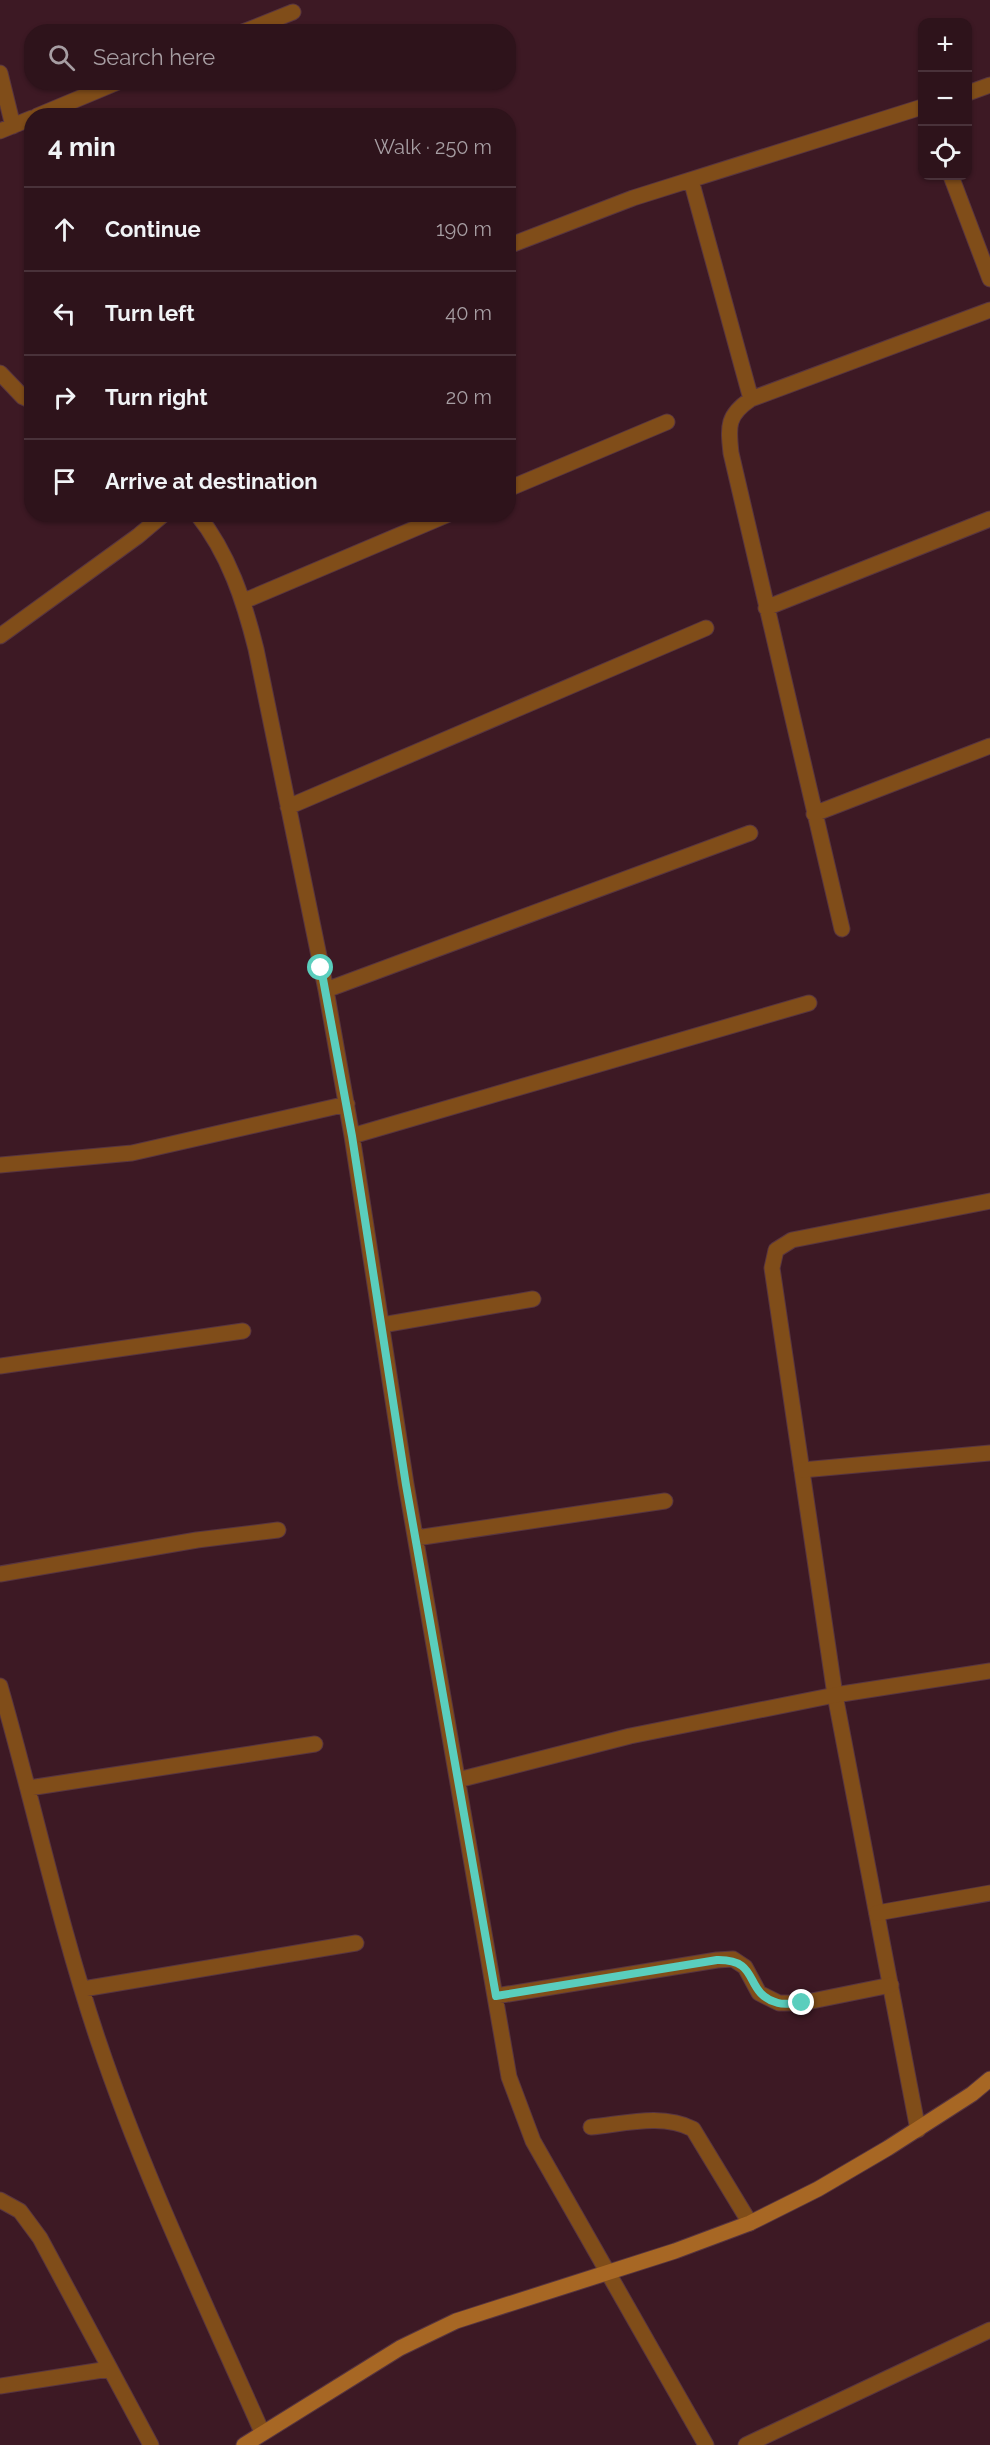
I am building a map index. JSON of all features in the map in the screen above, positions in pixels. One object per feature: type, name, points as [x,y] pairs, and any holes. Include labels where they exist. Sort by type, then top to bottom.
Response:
[{"type":"street","points":[[263,24],[292,12]]},
{"type":"street","points":[[0,73],[7,128],[24,121]]},
{"type":"street","points":[[972,92],[990,85]]},
{"type":"street","points":[[56,108],[99,90]]},
{"type":"street","points":[[516,243],[633,198],[918,108]]},
{"type":"street","points":[[691,180],[751,399]]},
{"type":"street","points":[[953,180],[990,279]]},
{"type":"street","points":[[842,929],[731,453],[728,434],[730,420],[738,408],[751,399],[990,310]]},
{"type":"street","points":[[0,373],[24,396]]},
{"type":"street","points":[[516,486],[667,422]]},
{"type":"street","points":[[766,608],[990,519]]},
{"type":"street","points":[[0,636],[155,522]]},
{"type":"street","points":[[202,522],[223,553],[244,601],[256,649],[326,990],[347,1104],[416,1538],[509,2077],[533,2141],[706,2445]]},
{"type":"street","points":[[244,601],[430,522]]},
{"type":"street","points":[[288,807],[706,628]]},
{"type":"street","points":[[814,814],[990,746]]},
{"type":"street","points":[[326,990],[750,833]]},
{"type":"street","points":[[352,1136],[810,1003]]},
{"type":"street","points":[[0,1165],[132,1153],[347,1104]]},
{"type":"street","points":[[918,2130],[835,1695],[772,1269],[776,1250],[792,1240],[990,1201]]},
{"type":"street","points":[[382,1325],[533,1299]]},
{"type":"street","points":[[0,1366],[243,1331]]},
{"type":"street","points":[[802,1470],[990,1453]]},
{"type":"street","points":[[416,1538],[665,1501]]},
{"type":"street","points":[[0,1574],[197,1540],[278,1530]]},
{"type":"street","points":[[458,1780],[630,1736],[835,1695],[990,1671]]},
{"type":"street","points":[[0,1686],[29,1788],[47,1864],[98,2040],[148,2171],[262,2432]]},
{"type":"street","points":[[29,1788],[315,1744]]},
{"type":"street","points":[[876,1913],[990,1893]]},
{"type":"street","points":[[83,1989],[356,1943]]},
{"type":"street","points":[[496,1996],[733,1959],[746,1967],[759,1993],[779,2003],[802,2003],[891,1985]]},
{"type":"street","points":[[244,2445],[400,2348],[456,2322],[675,2251],[750,2223],[818,2189],[918,2130],[990,2079]]},
{"type":"street","points":[[591,2127],[662,2120],[679,2122],[693,2129],[750,2223]]},
{"type":"street","points":[[0,2200],[21,2211],[40,2238],[151,2445]]},
{"type":"street","points":[[746,2445],[990,2330]]},
{"type":"street","points":[[0,2386],[109,2368]]},
{"type":"route","points":[[321,968],[352,1136],[406,1485],[496,1996],[733,1959],[746,1967],[759,1993],[779,2003],[802,2003]]}]
